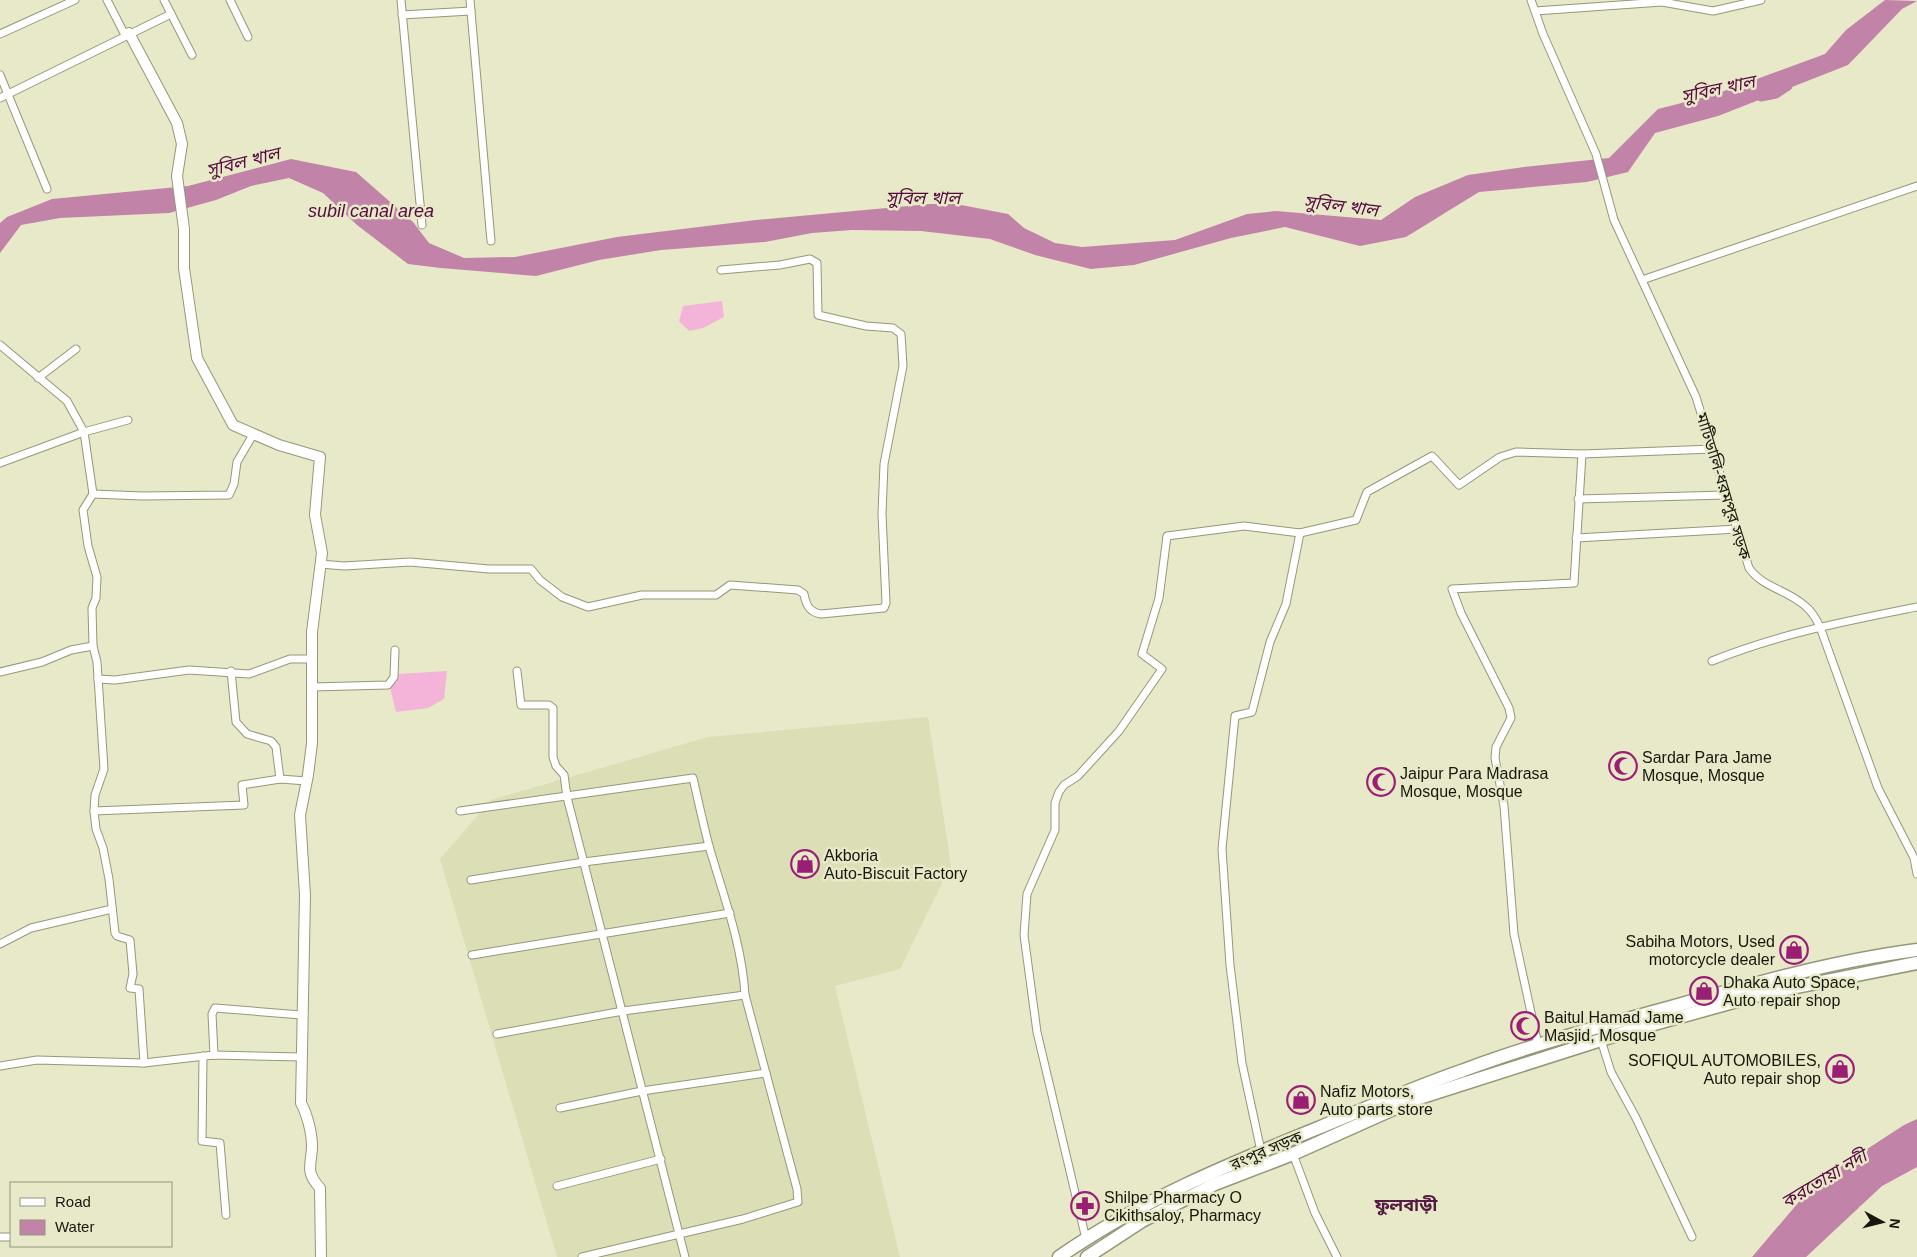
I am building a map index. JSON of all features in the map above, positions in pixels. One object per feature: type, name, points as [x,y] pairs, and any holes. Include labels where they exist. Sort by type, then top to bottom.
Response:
[{"type":"highway","name":"রংপুর সড়ক","points":[[1060,1257],[1086,1239],[1163,1194],[1261,1151],[1464,1069],[1538,1045],[1720,993],[1849,960],[1917,950]]},
{"type":"highway","name":"রংপুর সড়ক","points":[[1087,1257],[1142,1221],[1207,1188],[1293,1154],[1416,1099],[1601,1040],[1766,993],[1917,962]]},
{"type":"street","points":[[0,34],[75,0]]},
{"type":"street","points":[[107,0],[177,124],[182,144],[177,176],[184,229],[184,268],[196,358],[232,425],[279,445],[320,457],[316,516],[321,543],[312,632],[312,743],[300,815],[304,886],[301,1103],[306,1112],[312,1147],[309,1155],[310,1168],[314,1182],[320,1188],[321,1257]]},
{"type":"street","points":[[164,0],[192,55]]},
{"type":"street","points":[[230,0],[248,37]]},
{"type":"street","points":[[401,0],[422,225]]},
{"type":"street","points":[[470,0],[491,241]]},
{"type":"street","points":[[1531,0],[1535,11],[1662,2],[1713,11],[1761,0]]},
{"type":"street","points":[[402,15],[471,11]]},
{"type":"street","name":"মাটিডালি-ধরমপুর সড়ক","points":[[1535,11],[1596,154],[1614,220],[1696,397],[1749,568],[1754,576],[1803,604],[1813,614],[1820,627],[1878,788],[1914,858],[1917,874]]},
{"type":"street","points":[[0,98],[171,14]]},
{"type":"street","points":[[0,75],[48,189]]},
{"type":"street","points":[[1642,280],[1917,186]]},
{"type":"street","points":[[320,564],[344,566],[410,562],[489,569],[531,569],[540,580],[562,597],[588,607],[642,595],[716,595],[730,585],[798,590],[804,594],[806,605],[813,613],[821,614],[884,608],[886,602],[882,514],[884,464],[903,366],[901,334],[893,328],[866,326],[818,315],[817,263],[810,259],[780,265],[721,270]]},
{"type":"street","points":[[0,345],[67,401],[84,432],[94,494],[83,510],[88,546],[97,577],[96,598],[92,608],[93,646],[98,679],[104,769],[95,795],[94,811],[96,829],[108,870],[117,936],[130,940],[133,974],[130,988],[139,989],[144,1062]]},
{"type":"street","points":[[38,378],[76,349]]},
{"type":"street","points":[[0,463],[84,432],[128,420]]},
{"type":"street","points":[[94,494],[142,496],[229,495],[234,484],[237,462],[254,433]]},
{"type":"street","points":[[1086,1239],[1037,1032],[1024,935],[1027,894],[1055,830],[1055,802],[1059,792],[1078,776],[1119,731],[1162,669],[1142,654],[1159,598],[1167,536],[1244,526],[1300,533],[1356,520],[1367,492],[1432,456],[1459,485],[1500,457],[1516,452],[1582,454],[1713,449]]},
{"type":"street","points":[[1538,1045],[1514,934],[1504,806],[1495,758],[1496,747],[1512,718],[1509,708],[1460,613],[1452,589],[1574,583],[1582,454]]},
{"type":"street","points":[[1578,499],[1726,494]]},
{"type":"street","points":[[1576,538],[1738,529]]},
{"type":"street","points":[[1261,1151],[1242,1063],[1230,965],[1222,849],[1236,716],[1252,712],[1270,642],[1286,604],[1300,533]]},
{"type":"street","points":[[1712,662],[1748,646],[1820,627],[1917,607]]},
{"type":"street","points":[[0,672],[42,662],[71,650],[93,646]]},
{"type":"street","points":[[312,688],[388,685],[394,677],[395,650]]},
{"type":"street","points":[[98,679],[115,680],[189,670],[231,671],[249,674],[290,659],[313,659]]},
{"type":"street","points":[[231,671],[236,722],[247,734],[271,741],[276,747],[280,780]]},
{"type":"street","points":[[518,671],[521,705],[549,705],[553,708],[553,757],[556,766],[564,775],[567,796],[686,1257]]},
{"type":"street","points":[[460,812],[693,778],[709,846],[730,913],[743,973],[745,995],[797,1189],[798,1202],[680,1235],[582,1257]]},
{"type":"street","points":[[94,811],[244,805],[242,786],[280,780],[307,781]]},
{"type":"street","points":[[471,880],[584,862],[709,846]]},
{"type":"street","points":[[0,944],[31,928],[112,909]]},
{"type":"street","points":[[472,955],[730,913]]},
{"type":"street","points":[[497,1034],[622,1011],[745,995]]},
{"type":"street","points":[[214,1055],[212,1014],[215,1008],[301,1015]]},
{"type":"street","points":[[1601,1040],[1611,1072],[1636,1118],[1692,1237]]},
{"type":"street","points":[[0,1066],[37,1060],[144,1062],[214,1055],[302,1057]]},
{"type":"street","points":[[203,1056],[202,1141],[220,1143],[226,1215]]},
{"type":"street","points":[[560,1108],[642,1091],[766,1073]]},
{"type":"street","points":[[1293,1154],[1315,1213],[1337,1257]]},
{"type":"street","points":[[557,1186],[661,1159]]},
{"type":"shaded area","points":[[722,301],[724,317],[703,328],[689,331],[679,321],[683,306]]},
{"type":"shaded area","points":[[447,671],[444,699],[428,708],[396,712],[390,687],[397,682],[397,674]]},
{"type":"shaded area","points":[[928,717],[951,865],[900,969],[835,986],[900,1257],[557,1257],[440,859],[491,800],[708,737]]},
{"type":"water","name":"subil canal area","points":[[1885,0],[1917,1],[1902,9],[1848,65],[1718,116],[1655,133],[1628,172],[1587,182],[1479,192],[1406,237],[1360,246],[1285,227],[1231,238],[1134,265],[1091,269],[1035,255],[990,239],[921,231],[852,230],[812,233],[765,242],[661,250],[599,260],[536,276],[408,264],[357,225],[323,193],[289,178],[251,186],[216,200],[169,213],[60,218],[21,225],[0,253],[0,223],[7,217],[52,199],[188,186],[291,159],[356,172],[413,222],[429,243],[464,258],[515,257],[617,237],[756,220],[930,204],[956,204],[1008,214],[1024,228],[1055,243],[1082,247],[1175,240],[1247,214],[1276,211],[1381,220],[1415,197],[1468,175],[1609,158],[1658,109],[1713,95],[1825,54],[1846,30]]},
{"type":"water","name":"করতোয়া নদী","points":[[1917,1119],[1917,1167],[1882,1186],[1806,1257],[1752,1257],[1815,1183],[1904,1125]]},
{"type":"waterway","name":"সুবিল খাল","points":[[1761,97],[1776,94],[1788,86]]},
{"type":"place","name":"Sardar Para Jame Mosque, Mosque","points":[[1623,766]]},
{"type":"place","name":"Jaipur Para Madrasa Mosque, Mosque","points":[[1381,782]]},
{"type":"place","name":"Akboria Auto-Biscuit Factory","points":[[805,864]]},
{"type":"place","name":"Sabiha Motors, Used motorcycle dealer","points":[[1794,950]]},
{"type":"place","name":"Dhaka Auto Space, Auto repair shop","points":[[1704,991]]},
{"type":"place","name":"Baitul Hamad Jame Masjid, Mosque","points":[[1525,1026]]},
{"type":"place","name":"SOFIQUL AUTOMOBILES, Auto repair shop","points":[[1840,1069]]},
{"type":"place","name":"Nafiz Motors, Auto parts store","points":[[1301,1100]]},
{"type":"place","name":"Shilpe Pharmacy O Cikithsaloy, Pharmacy","points":[[1085,1206]]},
{"type":"district","name":"ফুলবাড়ী","points":[[1406,1205]]}]
